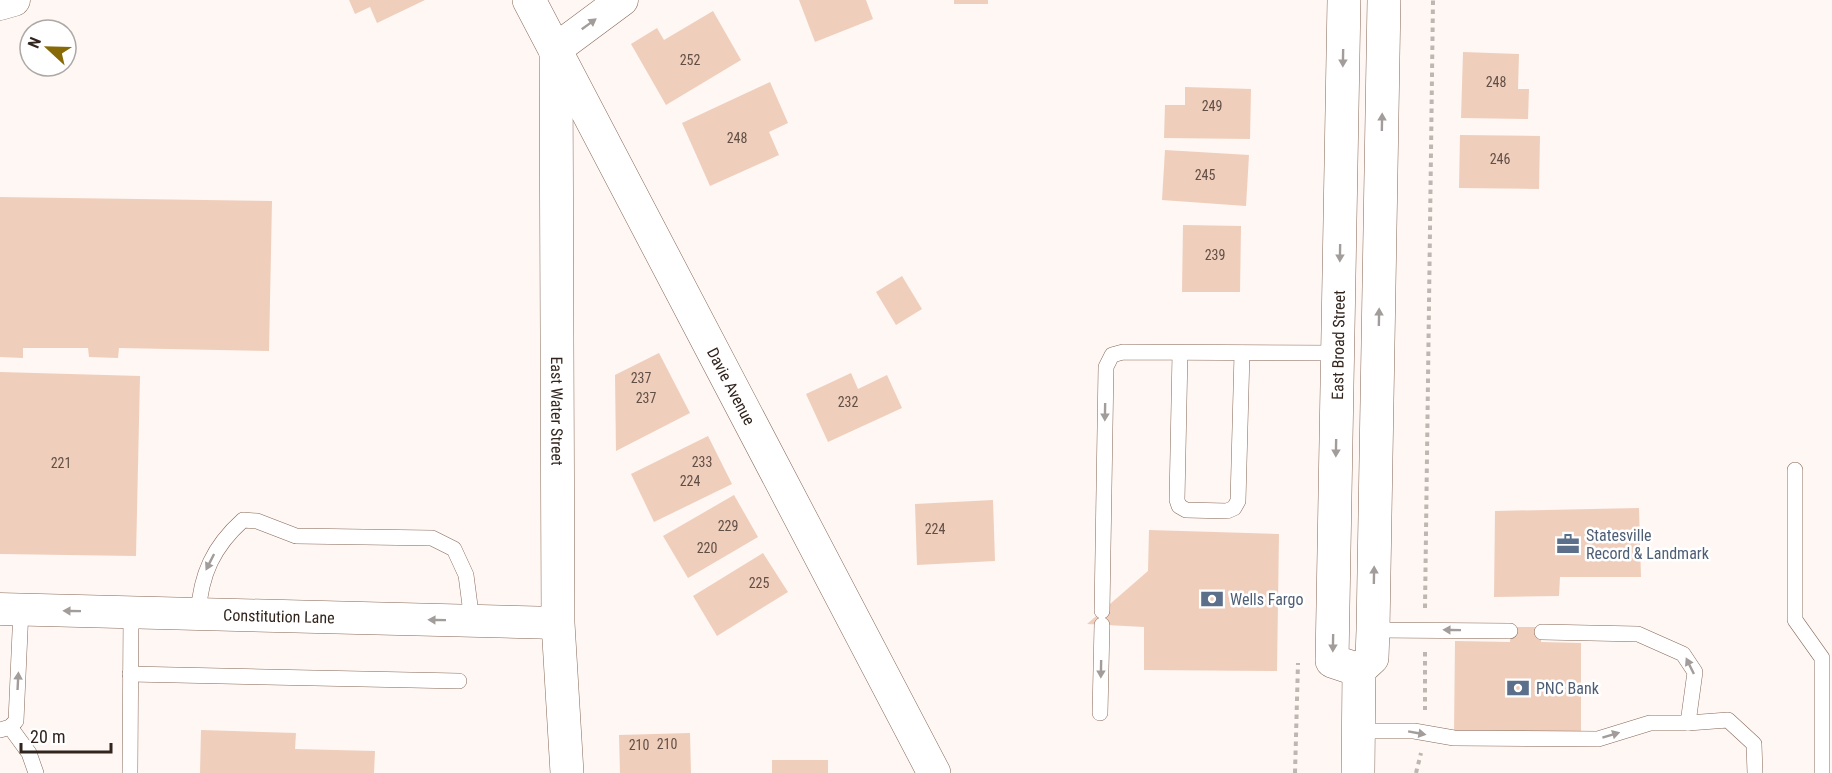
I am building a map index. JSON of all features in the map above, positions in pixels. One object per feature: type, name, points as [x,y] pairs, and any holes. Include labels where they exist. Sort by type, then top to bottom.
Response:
[{"type":"main road","name":"Davie Avenue","points":[[529,0],[934,773]]},
{"type":"main road","name":"East Broad Street","points":[[1344,0],[1332,661],[1359,670]]},
{"type":"main road","points":[[1358,773],[1359,670],[1372,658],[1373,630],[1384,0]]},
{"type":"main road","name":"East Water Street","points":[[556,49],[558,623],[567,773]]},
{"type":"main road","points":[[1338,353],[1378,353]]},
{"type":"street","points":[[0,4],[14,0]]},
{"type":"street","points":[[556,49],[622,0]]},
{"type":"street","name":"Constitution Lane","points":[[10,609],[558,623]]},
{"type":"lane","points":[[1100,713],[1106,367],[1112,355],[1123,352],[1338,353]]},
{"type":"lane","points":[[1180,353],[1177,500],[1179,506],[1186,510],[1227,511],[1234,508],[1238,501],[1242,353]]},
{"type":"lane","points":[[1795,470],[1795,620],[1822,658],[1822,773]]},
{"type":"lane","points":[[198,614],[205,573],[216,551],[243,520],[257,521],[296,536],[432,538],[454,549],[466,574],[472,621]]},
{"type":"lane","points":[[10,609],[16,721],[5,728],[29,753],[36,773]]},
{"type":"lane","points":[[130,773],[131,612]]},
{"type":"lane","points":[[1373,630],[1510,631]]},
{"type":"lane","points":[[1542,632],[1638,634],[1683,654],[1695,672],[1688,723]]},
{"type":"lane","points":[[130,674],[459,681]]},
{"type":"lane","points":[[1359,731],[1414,731],[1454,738],[1598,739],[1650,723],[1728,720],[1754,744],[1755,773]]},
{"type":"path","points":[[1416,773],[1425,734],[1433,0]]},
{"type":"building","points":[[349,0],[425,0],[377,23],[370,7],[355,14]]},
{"type":"building","points":[[799,0],[866,0],[873,19],[815,42]]},
{"type":"building","points":[[954,0],[988,0],[988,4],[954,4]]},
{"type":"building","points":[[713,11],[741,60],[666,105],[631,44],[657,28],[664,40]]},
{"type":"building","points":[[1463,52],[1519,54],[1518,89],[1529,89],[1528,119],[1461,118]]},
{"type":"building","points":[[770,82],[788,123],[769,132],[779,155],[710,186],[682,123]]},
{"type":"building","points":[[1185,87],[1251,89],[1250,139],[1164,138],[1165,105],[1185,105]]},
{"type":"building","points":[[1460,135],[1540,136],[1539,189],[1459,188]]},
{"type":"building","points":[[1165,150],[1249,155],[1246,206],[1162,200]]},
{"type":"building","points":[[0,197],[272,201],[269,351],[119,348],[118,358],[89,357],[88,348],[23,348],[23,358],[0,357]]},
{"type":"building","points":[[1183,225],[1241,226],[1240,292],[1182,292]]},
{"type":"building","points":[[902,276],[922,309],[896,325],[876,292]]},
{"type":"building","points":[[659,353],[690,413],[616,451],[615,375]]},
{"type":"building","points":[[0,372],[140,376],[136,556],[0,554]]},
{"type":"building","points":[[851,373],[858,389],[887,375],[902,408],[828,442],[806,394]]},
{"type":"building","points":[[708,436],[732,484],[654,522],[631,474]]},
{"type":"building","points":[[734,495],[758,537],[688,578],[663,536]]},
{"type":"building","points":[[993,500],[995,561],[917,565],[915,504]]},
{"type":"building","name":"Statesville Record & Landmark","points":[[1639,508],[1641,577],[1560,577],[1559,596],[1494,597],[1495,511]]},
{"type":"building","name":"Wells Fargo","points":[[1149,530],[1279,534],[1277,671],[1144,670],[1144,627],[1087,624],[1148,571]]},
{"type":"building","points":[[763,553],[788,592],[717,636],[693,596]]},
{"type":"building","name":"PNC Bank","points":[[1511,627],[1542,627],[1541,642],[1581,643],[1581,735],[1454,733],[1455,641],[1510,642]]},
{"type":"building","points":[[201,730],[296,733],[295,749],[375,751],[374,773],[200,773]]},
{"type":"building","points":[[690,733],[691,773],[620,773],[619,735]]},
{"type":"building","points":[[772,760],[828,760],[828,773],[772,773]]},
{"type":"place","name":"Statesville Record & Landmark","points":[[1568,544]]},
{"type":"place","name":"Wells Fargo","points":[[1212,599]]},
{"type":"place","name":"PNC Bank","points":[[1518,688]]}]
